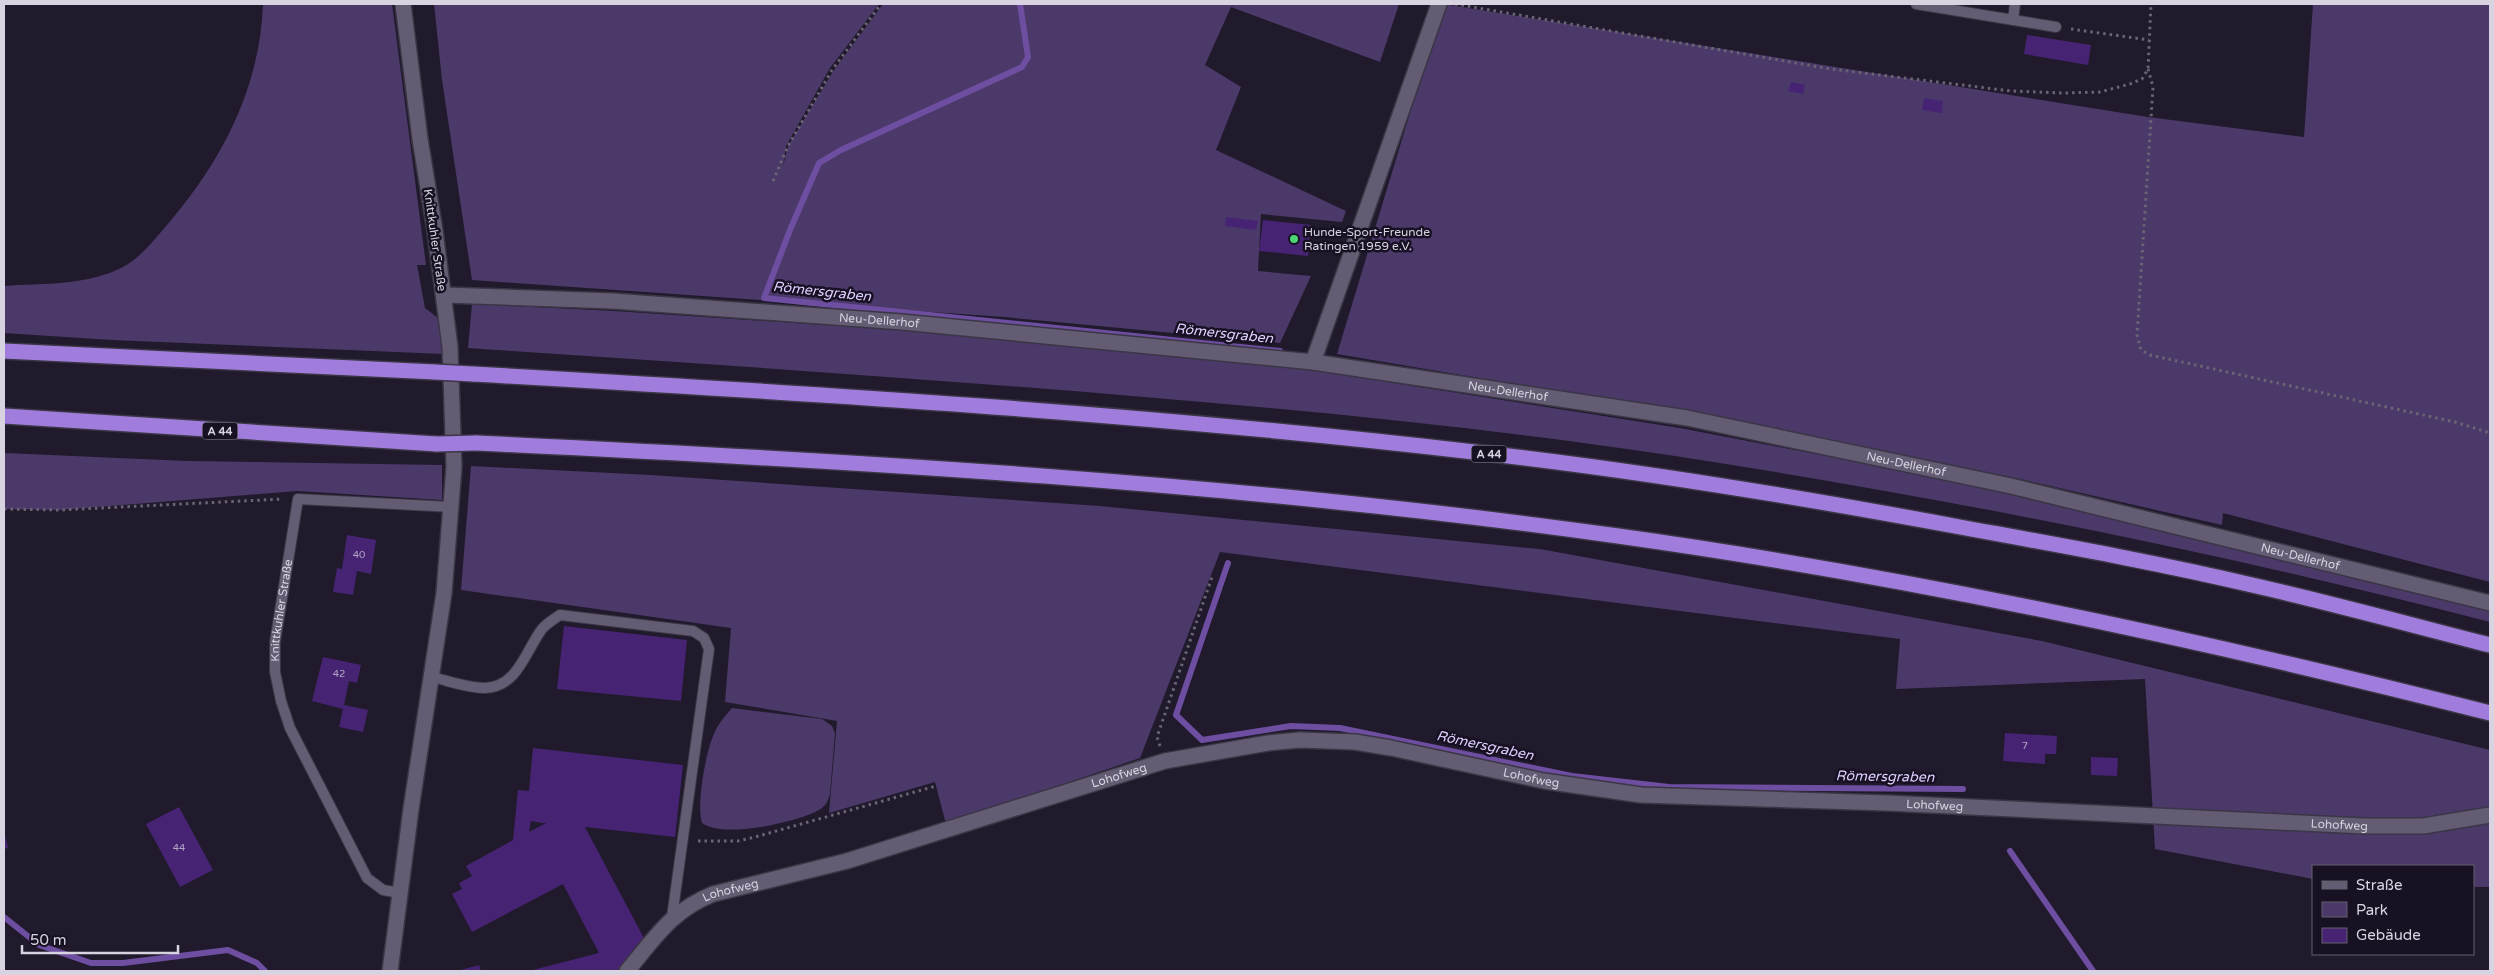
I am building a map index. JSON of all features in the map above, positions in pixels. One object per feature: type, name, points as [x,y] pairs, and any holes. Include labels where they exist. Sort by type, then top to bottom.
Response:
[{"type":"highway","name":"A 44","points":[[4,351],[720,388],[1201,423],[1488,453],[1854,507],[2069,546],[2251,584],[2490,645]]},
{"type":"highway","name":"A 44","points":[[4,416],[437,444],[476,443],[880,464],[1100,480],[1297,498],[1619,536],[1877,578],[2130,627],[2328,672],[2490,713]]},
{"type":"street","name":"Knittkuhler Straße","points":[[390,971],[444,593],[454,467],[450,347],[403,4]]},
{"type":"street","points":[[1313,362],[1439,4]]},
{"type":"street","name":"Neu-Dellerhof","points":[[444,295],[612,301],[883,321],[1313,362],[1687,418],[2012,486],[2490,603]]},
{"type":"street","name":"Lohofweg","points":[[627,971],[672,918],[692,902],[713,894],[846,861],[1165,761],[1268,743],[1328,740],[1391,748],[1579,787],[1669,797],[1887,803],[2363,826],[2423,826],[2490,815]]},
{"type":"lane","points":[[1916,4],[2056,27]]},
{"type":"lane","points":[[2013,20],[2015,4]]},
{"type":"lane","points":[[298,498],[452,507]]},
{"type":"lane","name":"Knittkuhler Straße","points":[[298,498],[276,642],[275,672],[281,701],[304,758],[367,878],[384,890],[400,893]]},
{"type":"lane","points":[[432,677],[467,686],[488,688],[512,677],[525,660],[544,628],[560,615],[687,630],[704,638],[709,648],[672,918]]},
{"type":"path","points":[[773,181],[788,146],[832,70],[881,4]]},
{"type":"path","points":[[1452,4],[1831,69],[2011,91],[2100,92],[2136,82],[2142,79],[2148,69]]},
{"type":"path","points":[[2151,4],[2148,69],[2153,87],[2137,335],[2141,350],[2150,355],[2455,422],[2490,433]]},
{"type":"path","points":[[2056,27],[2149,40]]},
{"type":"path","points":[[4,509],[60,510],[298,498]]},
{"type":"path","points":[[1165,761],[1157,736],[1213,574]]},
{"type":"path","points":[[683,839],[713,842],[738,841],[936,786]]},
{"type":"green space","points":[[263,4],[392,4],[426,265],[417,265],[425,308],[438,318],[443,354],[112,340],[4,333],[4,286],[80,281],[123,267],[146,248],[187,201],[220,150],[246,95],[260,35]]},
{"type":"green space","points":[[434,4],[879,4],[830,68],[786,146],[783,166],[788,146],[834,70],[883,4],[1399,4],[1380,62],[1231,7],[1205,65],[1241,87],[1216,150],[1346,211],[1342,222],[1261,214],[1258,271],[1311,276],[1280,343],[1004,317],[472,280],[442,80]]},
{"type":"green space","points":[[1443,4],[2148,117],[2304,137],[2313,4],[2490,4],[2490,582],[2223,513],[2222,525],[2011,477],[1691,414],[1337,354]]},
{"type":"green space","points":[[472,304],[614,311],[901,330],[1311,370],[1680,428],[1983,486],[2490,611],[2490,622],[2288,573],[2085,529],[1778,472],[1609,446],[1410,422],[1144,397],[891,377],[468,348]]},
{"type":"green space","points":[[4,453],[188,461],[442,465],[442,500],[297,491],[60,510],[4,509]]},
{"type":"green space","points":[[471,466],[651,475],[1100,506],[1540,549],[2042,641],[2490,750],[2490,887],[2474,887],[2474,865],[2312,865],[2312,879],[2155,849],[2145,679],[1896,689],[1900,639],[1220,552],[1140,758],[946,824],[935,782],[829,813],[837,721],[725,702],[731,628],[461,590]]},
{"type":"green space","points":[[732,708],[822,719],[832,726],[835,733],[830,794],[823,807],[809,815],[760,827],[726,829],[712,828],[702,823],[700,815],[701,792],[708,752],[718,727]]},
{"type":"building","points":[[2027,35],[2091,45],[2088,65],[2024,54]]},
{"type":"building","points":[[1791,82],[1805,85],[1803,94],[1788,91]]},
{"type":"building","points":[[1924,98],[1943,101],[1942,113],[1922,110]]},
{"type":"building","points":[[1226,217],[1258,221],[1256,230],[1225,226]]},
{"type":"building","name":"Hunde-Sport-Freunde Ratingen 1959 e.V.","points":[[1263,220],[1311,225],[1308,256],[1259,251]]},
{"type":"building","points":[[347,535],[376,540],[371,574],[357,571],[353,595],[333,592],[337,568],[342,569]]},
{"type":"building","points":[[564,626],[687,640],[681,701],[557,689]]},
{"type":"building","points":[[323,657],[361,665],[357,683],[349,681],[344,705],[368,710],[363,732],[339,727],[343,709],[312,701]]},
{"type":"building","points":[[2005,733],[2057,736],[2056,754],[2045,754],[2045,764],[2003,761]]},
{"type":"building","points":[[533,748],[683,765],[675,837],[585,827],[646,942],[618,971],[529,971],[599,953],[563,884],[472,932],[452,894],[462,889],[459,883],[472,876],[466,866],[513,840],[518,790],[529,791]],"holes":[[[531,821],[546,823],[529,832]]]},
{"type":"building","points":[[2091,757],[2118,758],[2117,776],[2091,775]]},
{"type":"building","points":[[179,807],[213,870],[180,887],[146,824]]},
{"type":"building","points":[[4,832],[8,848],[4,849]]},
{"type":"building","points":[[479,965],[481,971],[457,971]]},
{"type":"waterway","name":"Römersgraben","points":[[1020,4],[1028,57],[1022,67],[841,150],[819,163],[790,230],[764,298],[1280,351]]},
{"type":"waterway","name":"Römersgraben","points":[[1228,563],[1176,715],[1202,740],[1291,726],[1340,728],[1572,776],[1669,787],[1963,789]]},
{"type":"waterway","name":"Römersgraben","points":[[2010,851],[2093,971]]},
{"type":"waterway","points":[[4,917],[39,945],[91,963],[123,963],[228,950],[257,963],[265,971]]},
{"type":"place","name":"Hunde-Sport-Freunde Ratingen 1959 e.V.","points":[[1294,239]]}]
